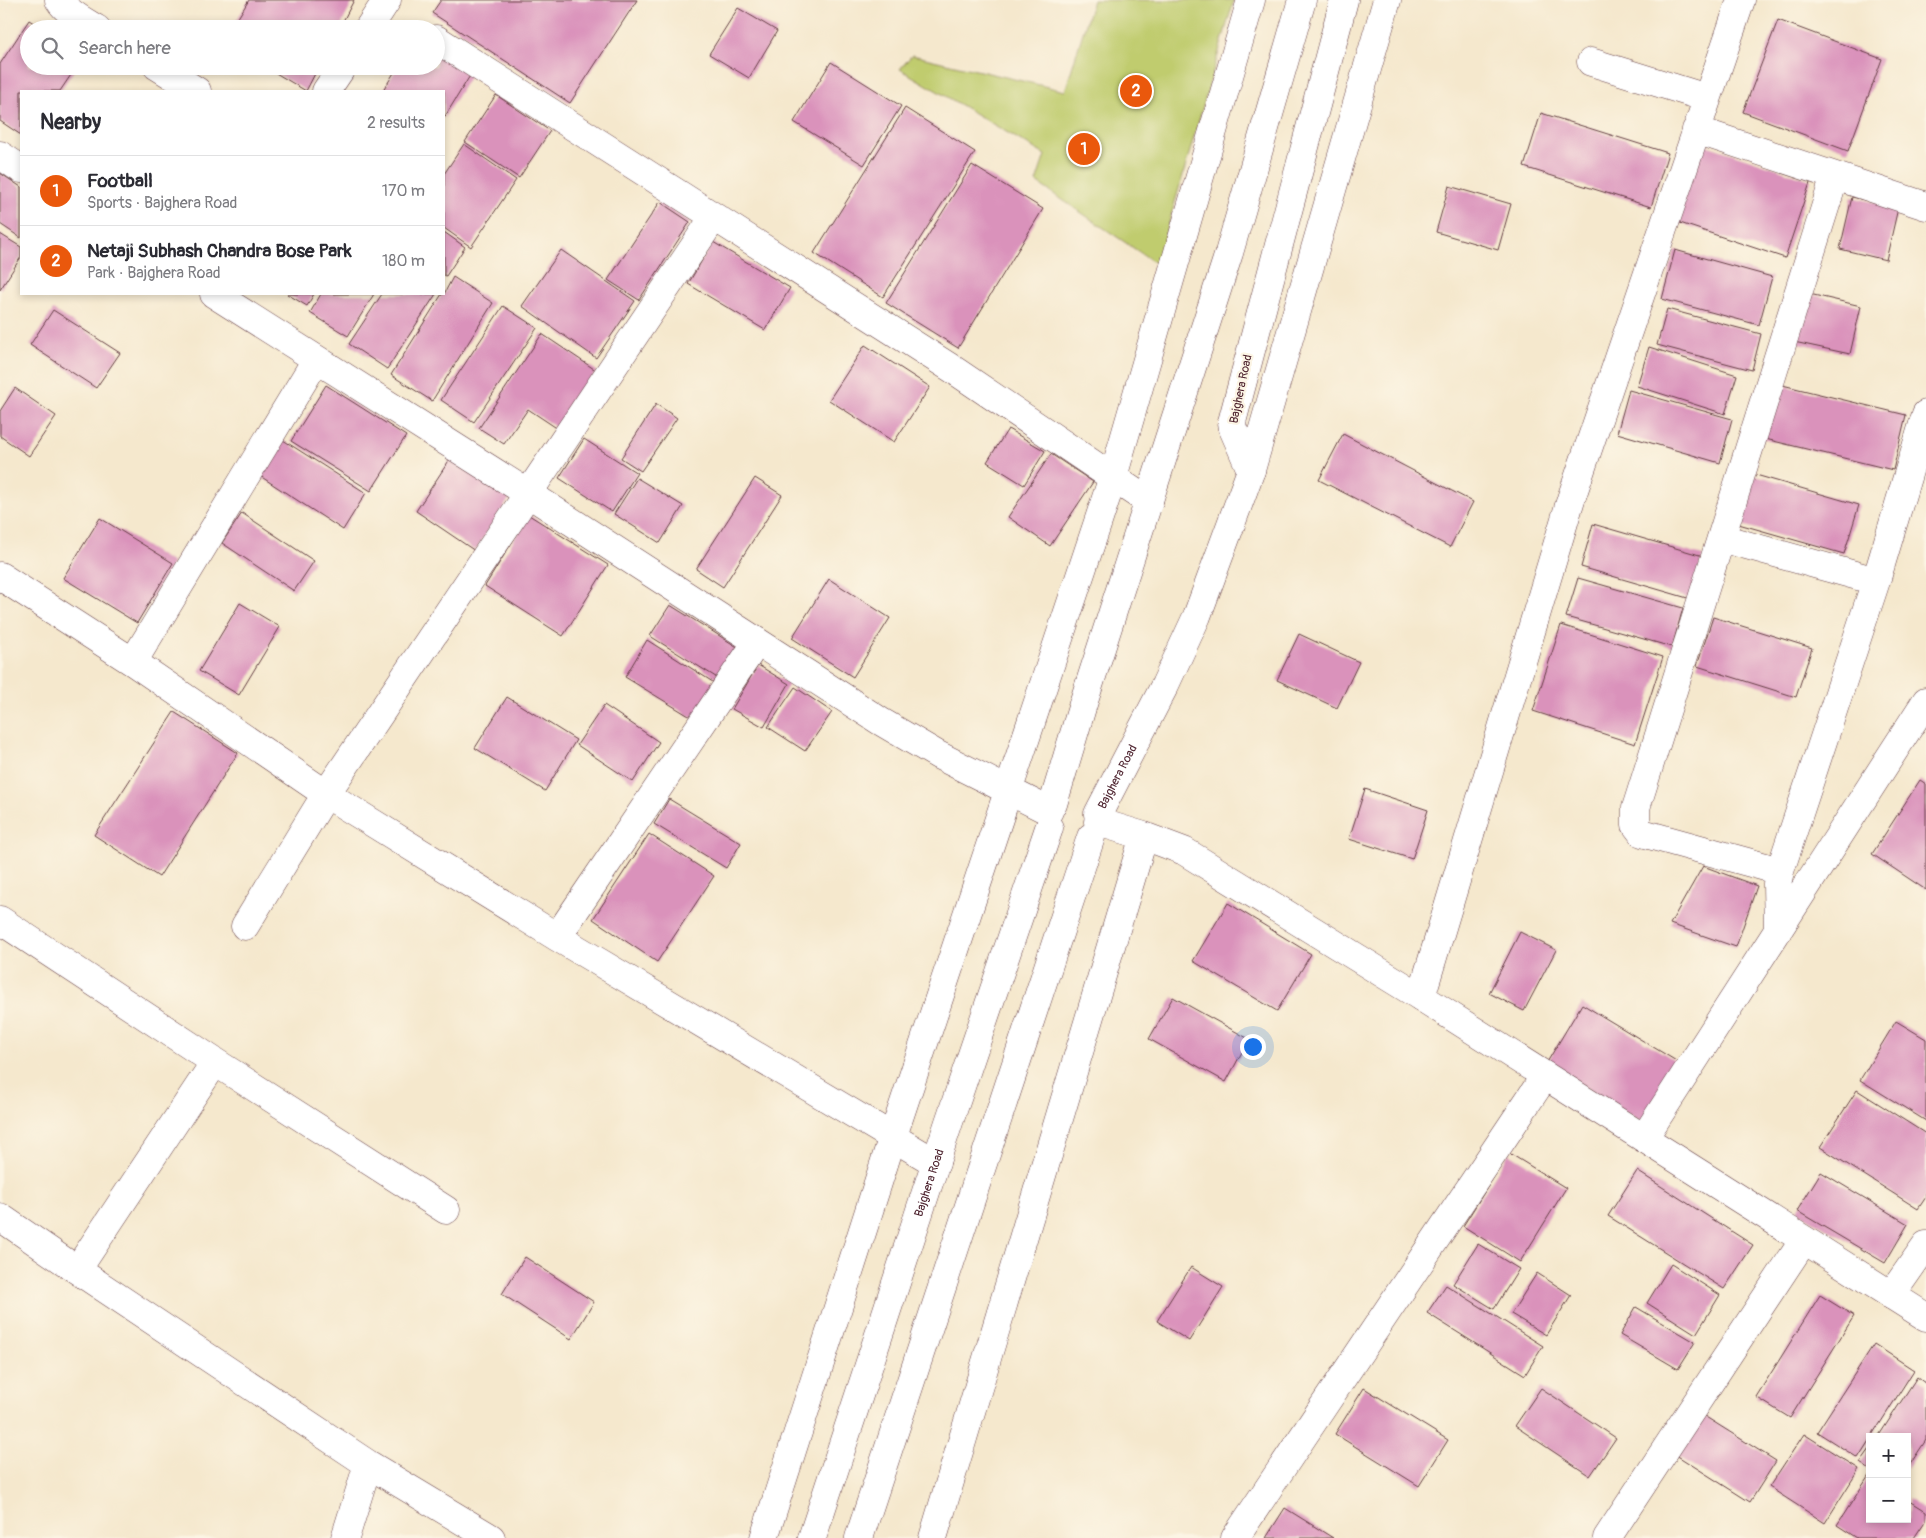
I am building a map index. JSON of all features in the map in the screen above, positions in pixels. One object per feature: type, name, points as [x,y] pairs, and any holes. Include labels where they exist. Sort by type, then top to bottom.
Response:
[{"type":"street","points":[[59,0],[62,5],[82,20]]},
{"type":"street","points":[[374,20],[387,0]]},
{"type":"street","points":[[764,1538],[893,1136],[1113,477],[1251,0]]},
{"type":"street","name":"Bajghera Road","points":[[812,1538],[1051,814],[1084,704],[1229,253],[1302,0]]},
{"type":"street","name":"Bajghera Road","points":[[859,1538],[1096,824],[1197,616],[1251,470],[1233,429],[1232,422],[1344,0]]},
{"type":"street","points":[[1251,470],[1386,0]]},
{"type":"street","points":[[1421,997],[1571,500],[1741,0]]},
{"type":"street","points":[[445,44],[951,368],[1149,502]]},
{"type":"street","points":[[1591,62],[1708,98]]},
{"type":"street","points":[[171,75],[195,90]]},
{"type":"street","points":[[327,90],[337,75]]},
{"type":"street","points":[[1696,130],[1926,206]]},
{"type":"street","points":[[0,155],[20,168]]},
{"type":"street","points":[[1780,871],[1642,833],[1636,825],[1636,808],[1834,176]]},
{"type":"street","points":[[245,926],[326,794],[714,217]]},
{"type":"street","points":[[216,295],[529,494],[880,721],[938,755],[1051,814]]},
{"type":"street","points":[[133,662],[316,360]]},
{"type":"street","points":[[1778,931],[1777,884],[1780,871],[1876,581],[1926,414]]},
{"type":"street","points":[[1721,538],[1876,581]]},
{"type":"street","points":[[0,576],[133,662],[326,794],[557,937],[936,1163]]},
{"type":"street","points":[[557,937],[757,642]]},
{"type":"street","points":[[1644,1138],[1926,702]]},
{"type":"street","points":[[1075,794],[1090,800],[1095,806],[1096,824],[1084,842],[1076,845],[1068,844],[1054,835],[1051,814],[1066,795],[1075,794]]},
{"type":"street","points":[[1096,824],[1144,836],[1184,851],[1421,997],[1926,1317]]},
{"type":"street","points":[[933,1538],[1144,836]]},
{"type":"street","points":[[0,920],[215,1062],[446,1210]]},
{"type":"street","points":[[76,1270],[215,1062]]},
{"type":"street","points":[[1235,1538],[1545,1076]]},
{"type":"street","points":[[0,1217],[76,1270],[368,1464],[491,1538]]},
{"type":"street","points":[[1607,1538],[1804,1240]]},
{"type":"street","points":[[1891,1295],[1926,1245]]},
{"type":"street","points":[[346,1538],[368,1464]]},
{"type":"green space","points":[[1093,0],[1234,0],[1157,264],[1036,182],[1045,155],[900,69],[912,55],[1065,91]]},
{"type":"building","points":[[249,0],[354,0],[344,20],[237,20]]},
{"type":"building","points":[[441,0],[637,0],[570,103],[432,13]]},
{"type":"building","points":[[738,8],[777,31],[749,78],[709,54]]},
{"type":"building","points":[[1778,20],[1882,59],[1848,151],[1743,112]]},
{"type":"building","points":[[20,34],[20,75],[71,75],[61,90],[20,90],[20,134],[0,121],[0,64]]},
{"type":"building","points":[[445,58],[471,74],[445,116],[445,90],[384,90],[393,75],[445,75]]},
{"type":"building","points":[[831,62],[901,106],[864,165],[794,122]]},
{"type":"building","points":[[279,75],[314,75],[307,90]]},
{"type":"building","points":[[496,95],[550,131],[519,178],[465,142]]},
{"type":"building","points":[[905,108],[975,152],[883,297],[814,253]]},
{"type":"building","points":[[1541,113],[1668,153],[1651,207],[1524,167]]},
{"type":"building","points":[[1700,143],[1811,180],[1785,258],[1674,221]]},
{"type":"building","points":[[464,144],[516,180],[471,247],[445,229],[445,172]]},
{"type":"building","points":[[972,165],[1043,209],[958,348],[886,303]]},
{"type":"building","points":[[0,173],[20,186],[20,237],[0,224]]},
{"type":"building","points":[[1449,186],[1511,204],[1498,250],[1436,232]]},
{"type":"building","points":[[1852,197],[1898,208],[1886,260],[1840,249]]},
{"type":"building","points":[[660,202],[690,222],[639,300],[608,280]]},
{"type":"building","points":[[445,233],[465,247],[445,276]]},
{"type":"building","points":[[0,234],[20,246],[20,259],[0,290]]},
{"type":"building","points":[[713,242],[790,288],[765,330],[688,284]]},
{"type":"building","points":[[561,250],[635,301],[596,358],[522,306]]},
{"type":"building","points":[[1675,250],[1772,277],[1759,325],[1662,299]]},
{"type":"building","points":[[453,277],[493,303],[432,401],[391,375],[441,295],[445,295]]},
{"type":"building","points":[[1805,293],[1861,306],[1850,354],[1794,342]]},
{"type":"building","points":[[289,295],[313,295],[307,306]]},
{"type":"building","points":[[320,295],[373,295],[348,336],[310,313]]},
{"type":"building","points":[[381,295],[435,295],[387,369],[349,344]]},
{"type":"building","points":[[503,306],[537,328],[474,422],[441,400]]},
{"type":"building","points":[[1667,309],[1761,334],[1752,370],[1657,345]]},
{"type":"building","points":[[53,310],[120,353],[96,388],[30,345]]},
{"type":"building","points":[[542,334],[597,371],[558,429],[528,409],[504,444],[479,428]]},
{"type":"building","points":[[865,345],[930,387],[894,442],[829,400]]},
{"type":"building","points":[[1649,347],[1737,375],[1725,414],[1637,386]]},
{"type":"building","points":[[1774,383],[1906,415],[1893,470],[1761,438]]},
{"type":"building","points":[[326,385],[406,436],[371,491],[291,441]]},
{"type":"building","points":[[15,388],[56,416],[29,456],[0,436],[0,411]]},
{"type":"building","points":[[1629,390],[1732,419],[1720,463],[1617,433]]},
{"type":"building","points":[[656,404],[677,418],[641,471],[621,458]]},
{"type":"building","points":[[1008,429],[1045,451],[1024,485],[987,462]]},
{"type":"building","points":[[1343,434],[1473,502],[1450,547],[1319,480]]},
{"type":"building","points":[[584,439],[637,473],[612,512],[559,478]]},
{"type":"building","points":[[283,440],[366,493],[343,530],[260,476]]},
{"type":"building","points":[[1051,454],[1093,482],[1050,546],[1008,517]]},
{"type":"building","points":[[450,459],[510,498],[475,551],[416,511]]},
{"type":"building","points":[[1749,473],[1859,505],[1844,554],[1735,523]]},
{"type":"building","points":[[637,478],[683,506],[660,543],[614,514]]},
{"type":"building","points":[[755,478],[782,495],[723,587],[696,569]]},
{"type":"building","points":[[242,513],[314,561],[294,591],[222,543]]},
{"type":"building","points":[[529,515],[608,565],[563,636],[485,586]]},
{"type":"building","points":[[100,518],[173,563],[137,623],[63,578]]},
{"type":"building","points":[[1593,524],[1703,556],[1691,599],[1581,567]]},
{"type":"building","points":[[1578,578],[1683,608],[1672,647],[1566,617]]},
{"type":"building","points":[[829,579],[890,618],[853,677],[792,638]]},
{"type":"building","points":[[240,603],[280,627],[239,695],[199,671]]},
{"type":"building","points":[[670,605],[739,648],[719,679],[650,636]]},
{"type":"building","points":[[1713,617],[1812,648],[1796,697],[1697,666]]},
{"type":"building","points":[[1561,625],[1663,657],[1635,744],[1533,711]]},
{"type":"building","points":[[1299,634],[1359,662],[1337,708],[1277,680]]},
{"type":"building","points":[[647,640],[716,684],[694,719],[625,677]]},
{"type":"building","points":[[758,665],[789,684],[764,727],[732,709]]},
{"type":"building","points":[[795,687],[832,712],[805,751],[768,727]]},
{"type":"building","points":[[507,697],[576,740],[545,791],[475,748]]},
{"type":"building","points":[[604,705],[659,742],[633,782],[577,745]]},
{"type":"building","points":[[174,712],[238,753],[159,877],[94,835]]},
{"type":"building","points":[[1920,780],[1926,784],[1926,890],[1872,854]]},
{"type":"building","points":[[1365,789],[1428,810],[1412,859],[1349,839]]},
{"type":"building","points":[[669,799],[741,843],[726,868],[654,824]]},
{"type":"building","points":[[649,834],[714,876],[657,962],[593,919]]},
{"type":"building","points":[[1703,866],[1757,886],[1736,947],[1670,924]]},
{"type":"building","points":[[1228,903],[1311,954],[1277,1011],[1193,961]]},
{"type":"building","points":[[1520,932],[1556,950],[1524,1011],[1489,993]]},
{"type":"building","points":[[1173,997],[1249,1039],[1226,1082],[1149,1039]]},
{"type":"building","points":[[1582,1004],[1678,1062],[1642,1122],[1546,1064]]},
{"type":"building","points":[[1896,1021],[1926,1039],[1926,1121],[1860,1080]]},
{"type":"building","points":[[1857,1090],[1926,1134],[1926,1197],[1918,1209],[1820,1147]]},
{"type":"building","points":[[1509,1153],[1566,1188],[1520,1262],[1463,1226]]},
{"type":"building","points":[[1637,1171],[1753,1245],[1724,1289],[1608,1216]]},
{"type":"building","points":[[1821,1172],[1908,1224],[1885,1263],[1797,1211]]},
{"type":"building","points":[[1478,1244],[1519,1269],[1494,1309],[1453,1284]]},
{"type":"building","points":[[525,1257],[594,1302],[571,1339],[502,1294]]},
{"type":"building","points":[[1671,1264],[1720,1295],[1696,1334],[1647,1303]]},
{"type":"building","points":[[1191,1267],[1223,1287],[1189,1341],[1157,1321]]},
{"type":"building","points":[[1537,1273],[1571,1295],[1546,1335],[1511,1314]]},
{"type":"building","points":[[1446,1285],[1543,1346],[1525,1375],[1427,1313]]},
{"type":"building","points":[[1820,1295],[1854,1316],[1790,1418],[1756,1397]]},
{"type":"building","points":[[1636,1307],[1695,1342],[1678,1369],[1620,1335]]},
{"type":"building","points":[[1874,1344],[1914,1370],[1874,1433],[1866,1433],[1866,1445],[1858,1458],[1817,1432]]},
{"type":"building","points":[[1917,1377],[1926,1384],[1926,1440],[1911,1463],[1911,1433],[1881,1433]]},
{"type":"building","points":[[1364,1388],[1448,1440],[1419,1486],[1335,1434]]},
{"type":"building","points":[[1541,1388],[1616,1438],[1590,1476],[1515,1426]]},
{"type":"building","points":[[1701,1414],[1776,1461],[1750,1502],[1676,1455]]},
{"type":"building","points":[[1804,1434],[1859,1469],[1825,1523],[1769,1487]]},
{"type":"building","points":[[1866,1455],[1866,1467],[1860,1463]]},
{"type":"building","points":[[1866,1480],[1866,1523],[1911,1523],[1911,1502],[1926,1511],[1926,1520],[1914,1538],[1857,1538],[1837,1525]]},
{"type":"building","points":[[1285,1508],[1333,1538],[1266,1538]]},
{"type":"place","name":"Netaji Subhash Chandra Bose Park","points":[[1136,91]]},
{"type":"place","name":"Football","points":[[1084,149]]}]
